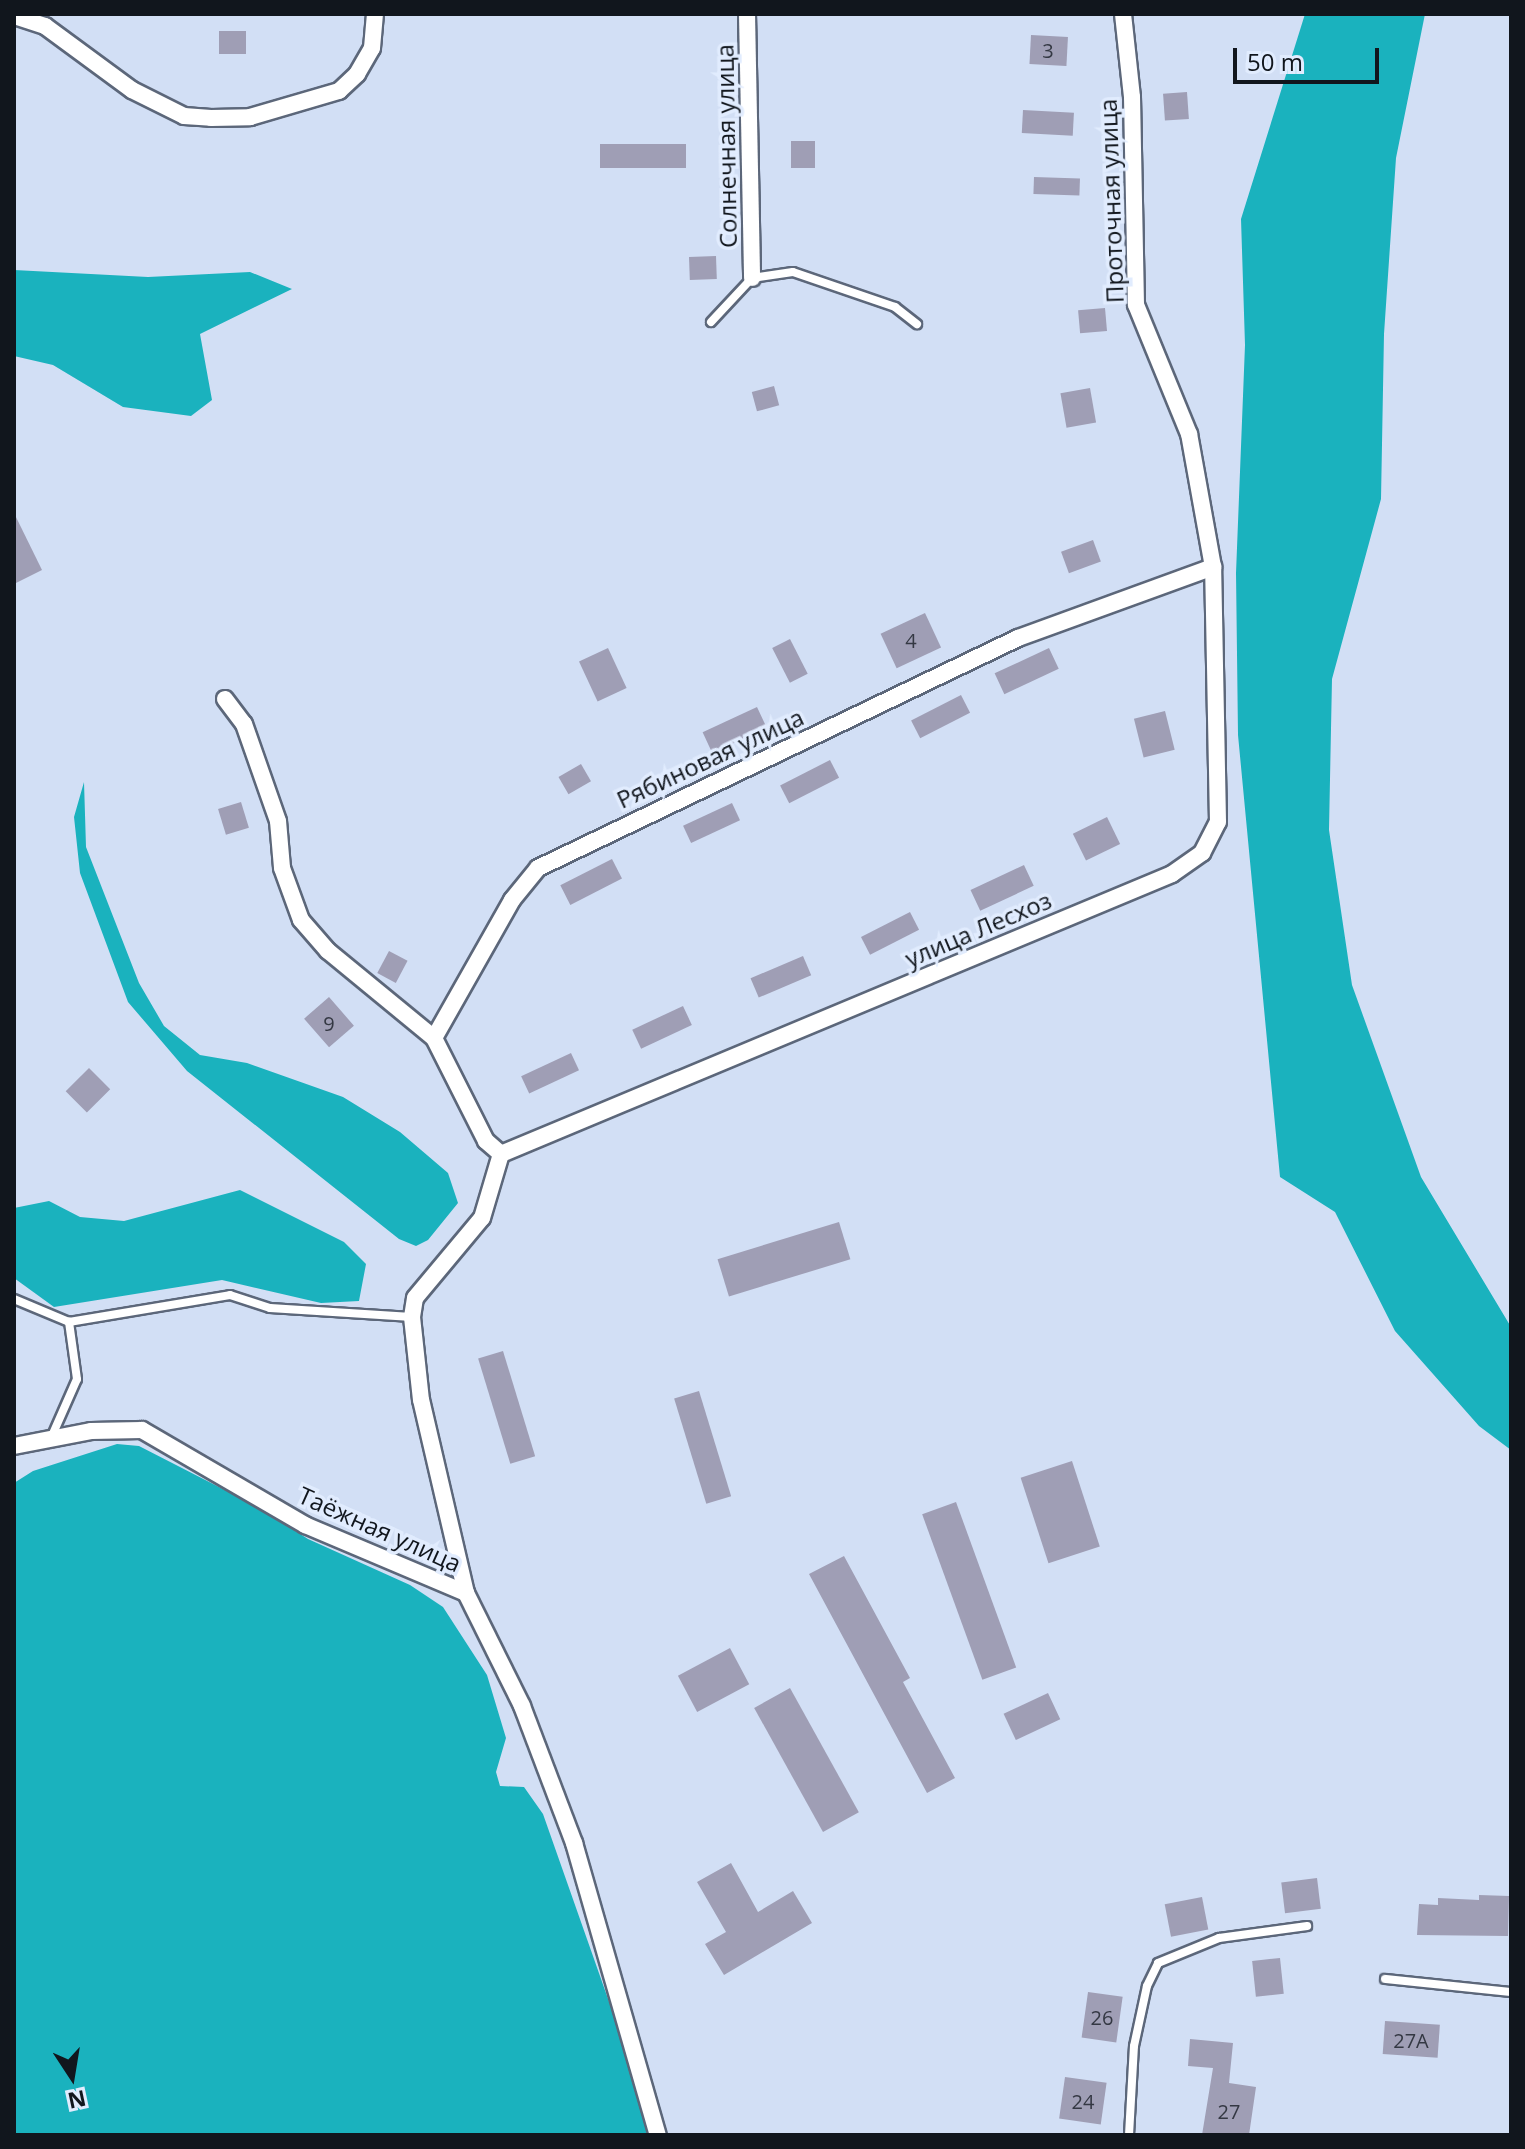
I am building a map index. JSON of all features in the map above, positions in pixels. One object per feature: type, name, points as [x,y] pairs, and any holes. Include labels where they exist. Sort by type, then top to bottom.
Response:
[{"type":"street","points":[[14,16],[45,26],[132,90],[184,116],[250,117],[305,105],[339,91],[357,74],[372,48],[375,14]]},
{"type":"street","name":"Солнечная улица","points":[[747,14],[752,278]]},
{"type":"street","name":"Проточная улица","points":[[1123,14],[1132,97],[1136,305],[1189,434],[1213,567]]},
{"type":"street","name":"Рябиновая улица","points":[[434,1038],[512,900],[538,868],[1018,638],[1213,567]]},
{"type":"street","name":"улица Лесхоз","points":[[501,1154],[1172,874],[1202,853],[1218,822],[1213,567]]},
{"type":"street","points":[[225,699],[244,724],[264,780],[278,821],[282,868],[301,920],[368,987],[434,1038],[486,1141],[501,1154],[491,1202],[415,1298],[412,1317]]},
{"type":"street","name":"Таёжная улица","points":[[412,1317],[421,1400],[466,1593]]},
{"type":"street","name":"Таёжная улица","points":[[14,1446],[50,1439],[142,1430],[305,1525],[466,1593]]},
{"type":"street","points":[[466,1593],[522,1706],[574,1843],[658,2135]]},
{"type":"lane","points":[[711,322],[752,278],[793,272],[830,281],[895,307],[917,324]]},
{"type":"lane","points":[[14,1299],[69,1322],[230,1295],[270,1308],[412,1317]]},
{"type":"lane","points":[[50,1439],[77,1379],[69,1322]]},
{"type":"lane","points":[[1129,2135],[1134,2046],[1147,1986],[1158,1963],[1219,1938],[1307,1926]]},
{"type":"lane","points":[[1385,1979],[1511,1992]]},
{"type":"water","points":[[1305,14],[1425,14],[1396,158],[1384,334],[1381,499],[1332,679],[1329,830],[1352,985],[1421,1177],[1511,1327],[1511,1450],[1479,1426],[1395,1331],[1335,1212],[1280,1177],[1238,735],[1236,573],[1245,345],[1241,219]]},
{"type":"water","points":[[14,270],[148,277],[250,272],[292,289],[200,334],[212,400],[191,416],[123,407],[53,365],[14,356]]},
{"type":"water","points":[[84,782],[86,847],[139,983],[164,1026],[200,1055],[247,1063],[343,1097],[400,1132],[448,1173],[458,1203],[428,1240],[416,1246],[399,1239],[187,1071],[128,1002],[80,873],[74,817]]},
{"type":"water","points":[[240,1190],[344,1242],[366,1264],[359,1301],[321,1303],[222,1280],[54,1307],[14,1278],[14,1208],[49,1201],[80,1217],[124,1221]]},
{"type":"water","points":[[117,1444],[139,1446],[258,1507],[308,1539],[410,1585],[443,1607],[487,1675],[506,1738],[496,1772],[500,1786],[524,1787],[543,1814],[632,2067],[647,2135],[14,2135],[14,1483],[33,1471]]},
{"type":"building","points":[[219,31],[246,31],[246,54],[219,54]]},
{"type":"building","points":[[1031,35],[1068,37],[1066,66],[1029,64]]},
{"type":"building","points":[[1187,92],[1189,119],[1165,121],[1163,94]]},
{"type":"building","points":[[1023,110],[1074,113],[1073,136],[1022,133]]},
{"type":"building","points":[[791,141],[815,141],[815,168],[791,168]]},
{"type":"building","points":[[600,144],[686,144],[686,168],[600,168]]},
{"type":"building","points":[[1034,177],[1080,179],[1079,196],[1033,194]]},
{"type":"building","points":[[716,256],[717,279],[690,280],[689,257]]},
{"type":"building","points":[[1105,308],[1107,331],[1080,333],[1078,310]]},
{"type":"building","points":[[774,386],[779,405],[757,411],[752,392]]},
{"type":"building","points":[[1090,388],[1096,422],[1067,428],[1060,393]]},
{"type":"building","points":[[14,513],[42,570],[14,584]]},
{"type":"building","points":[[1093,540],[1101,562],[1069,573],[1061,552]]},
{"type":"building","points":[[925,613],[941,647],[897,668],[881,634]]},
{"type":"building","points":[[790,639],[808,674],[790,683],[772,648]]},
{"type":"building","points":[[608,648],[627,688],[598,701],[579,662]]},
{"type":"building","points":[[1049,648],[1059,669],[1004,694],[995,673]]},
{"type":"building","points":[[961,695],[970,713],[920,738],[911,720]]},
{"type":"building","points":[[757,707],[767,728],[712,753],[703,732]]},
{"type":"building","points":[[1165,711],[1175,750],[1144,758],[1134,719]]},
{"type":"building","points":[[830,760],[839,778],[789,803],[780,785]]},
{"type":"building","points":[[581,764],[591,781],[568,794],[558,777]]},
{"type":"building","points":[[241,802],[249,828],[226,835],[218,809]]},
{"type":"building","points":[[732,803],[740,820],[691,843],[683,826]]},
{"type":"building","points":[[1107,817],[1120,844],[1086,861],[1073,834]]},
{"type":"building","points":[[612,859],[622,879],[570,905],[560,885]]},
{"type":"building","points":[[1024,865],[1034,886],[980,911],[971,890]]},
{"type":"building","points":[[910,912],[919,930],[870,955],[861,937]]},
{"type":"building","points":[[389,951],[408,961],[396,983],[377,973]]},
{"type":"building","points":[[803,956],[811,975],[759,998],[751,978]]},
{"type":"building","points":[[329,997],[354,1026],[329,1047],[304,1019]]},
{"type":"building","points":[[683,1006],[692,1025],[641,1049],[632,1030]]},
{"type":"building","points":[[571,1053],[579,1070],[529,1093],[521,1076]]},
{"type":"building","points":[[89,1068],[110,1089],[87,1113],[66,1091]]},
{"type":"building","points":[[839,1222],[850,1259],[729,1296],[718,1259]]},
{"type":"building","points":[[503,1351],[535,1456],[510,1464],[478,1359]]},
{"type":"building","points":[[699,1391],[731,1496],[706,1504],[674,1399]]},
{"type":"building","points":[[1072,1461],[1100,1547],[1048,1563],[1021,1478]]},
{"type":"building","points":[[956,1502],[1016,1667],[982,1680],[922,1514]]},
{"type":"building","points":[[844,1556],[910,1678],[903,1682],[955,1778],[927,1793],[809,1574]]},
{"type":"building","points":[[730,1648],[749,1684],[697,1712],[678,1676]]},
{"type":"building","points":[[790,1688],[859,1812],[823,1832],[754,1708]]},
{"type":"building","points":[[1048,1693],[1060,1719],[1016,1740],[1004,1714]]},
{"type":"building","points":[[731,1863],[758,1912],[793,1891],[812,1923],[724,1975],[705,1944],[726,1932],[697,1882]]},
{"type":"building","points":[[1317,1878],[1321,1909],[1285,1913],[1281,1882]]},
{"type":"building","points":[[1479,1895],[1509,1896],[1508,1936],[1417,1935],[1419,1904],[1438,1905],[1438,1898],[1479,1900]]},
{"type":"building","points":[[1202,1897],[1208,1929],[1171,1937],[1165,1904]]},
{"type":"building","points":[[1280,1958],[1284,1994],[1256,1997],[1252,1961]]},
{"type":"building","points":[[1088,1992],[1123,1997],[1116,2042],[1082,2038]]},
{"type":"building","points":[[1385,2021],[1440,2025],[1438,2058],[1383,2054]]},
{"type":"building","points":[[1190,2039],[1233,2043],[1229,2083],[1256,2087],[1249,2135],[1202,2135],[1213,2068],[1188,2066]]},
{"type":"building","points":[[1065,2077],[1107,2083],[1101,2124],[1059,2119]]}]
